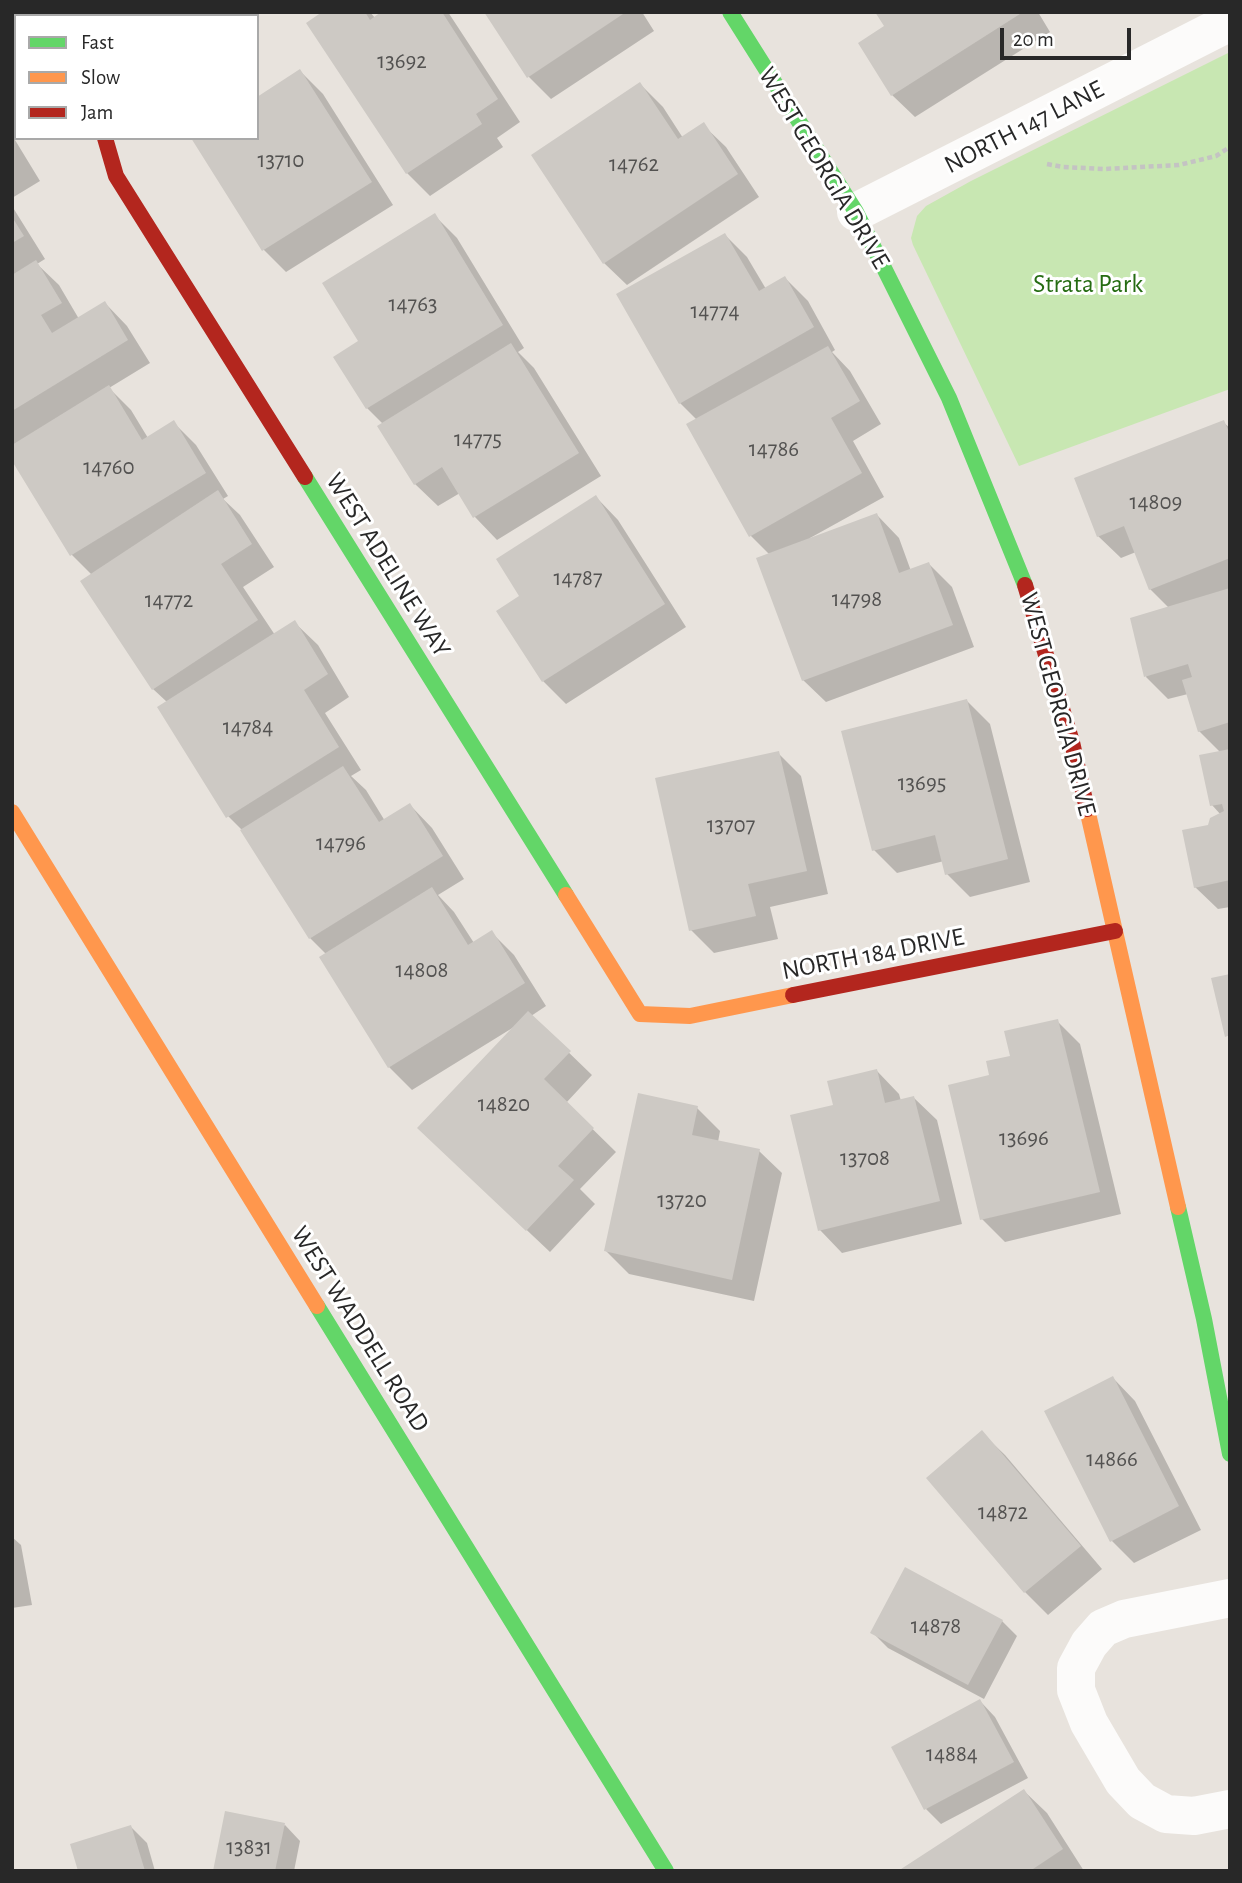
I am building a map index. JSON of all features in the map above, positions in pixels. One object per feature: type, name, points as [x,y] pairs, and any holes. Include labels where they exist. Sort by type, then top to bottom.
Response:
[{"type":"street","name":"WEST GEORGIA DRIVE","points":[[730,12],[856,212],[948,398],[1030,597],[1072,742],[1204,1318],[1230,1454]]},
{"type":"street","name":"NORTH 147 LANE","points":[[856,212],[1230,22]]},
{"type":"street","name":"WEST ADELINE WAY","points":[[106,140],[116,176],[640,1014]]},
{"type":"street","name":"WEST WADDELL ROAD","points":[[12,812],[666,1871]]},
{"type":"street","name":"NORTH 184 DRIVE","points":[[640,1014],[690,1016],[1115,931]]},
{"type":"street","points":[[1230,1598],[1124,1619],[1103,1628],[1089,1644],[1076,1668],[1076,1690],[1096,1735],[1123,1781],[1142,1801],[1166,1814],[1194,1816],[1230,1809]]},
{"type":"path","points":[[1047,164],[1104,169],[1167,166],[1205,160],[1230,147]]},
{"type":"green space","name":"Strata Park","points":[[1230,52],[1230,389],[1019,466],[913,245],[911,238],[917,216],[926,206],[971,181]]},
{"type":"building","points":[[322,12],[365,12],[370,20],[381,12],[442,12],[498,99],[476,114],[482,124],[406,174],[306,23]]},
{"type":"building","points":[[484,12],[626,12],[527,78]]},
{"type":"building","points":[[875,12],[1023,12],[891,96],[858,43],[884,26]]},
{"type":"building","points":[[300,69],[372,182],[262,251],[192,140],[259,140],[259,96]]},
{"type":"building","points":[[640,82],[678,139],[704,122],[738,174],[603,264],[531,155]]},
{"type":"building","points":[[435,213],[503,325],[366,409],[333,357],[358,341],[322,283]]},
{"type":"building","points":[[12,217],[24,236],[12,243]]},
{"type":"building","points":[[725,233],[759,291],[785,276],[814,327],[679,404],[616,294]]},
{"type":"building","points":[[36,260],[62,303],[41,315],[52,333],[105,301],[128,340],[12,411],[12,275]]},
{"type":"building","points":[[511,343],[579,453],[473,518],[442,467],[414,485],[377,426]]},
{"type":"building","points":[[828,346],[860,401],[831,418],[862,473],[749,537],[686,424]]},
{"type":"building","points":[[109,385],[142,440],[174,420],[206,473],[70,556],[12,461],[12,445]]},
{"type":"building","points":[[1224,420],[1230,435],[1230,558],[1149,590],[1124,526],[1097,537],[1074,478]]},
{"type":"building","points":[[218,490],[252,544],[221,564],[258,620],[152,690],[80,581]]},
{"type":"building","points":[[596,495],[665,604],[542,682],[496,611],[519,596],[496,559]]},
{"type":"building","points":[[877,513],[899,573],[929,562],[953,625],[802,681],[756,558]]},
{"type":"building","points":[[1230,588],[1230,722],[1198,732],[1182,680],[1192,677],[1188,664],[1144,677],[1130,618]]},
{"type":"building","points":[[295,620],[328,674],[304,690],[339,747],[226,818],[157,707]]},
{"type":"building","points":[[967,699],[1008,859],[945,875],[935,835],[872,851],[841,731]]},
{"type":"building","points":[[1230,749],[1230,880],[1194,888],[1182,830],[1208,825],[1210,818],[1224,811],[1222,804],[1210,806],[1199,755]]},
{"type":"building","points":[[779,751],[807,871],[748,884],[756,916],[689,931],[655,778]]},
{"type":"building","points":[[343,766],[379,822],[410,803],[443,856],[309,939],[240,830]]},
{"type":"building","points":[[432,887],[468,945],[492,930],[525,983],[388,1068],[319,957]]},
{"type":"building","points":[[1230,974],[1230,1035],[1225,1037],[1211,978]]},
{"type":"building","points":[[528,1011],[571,1051],[544,1079],[594,1128],[558,1166],[574,1180],[526,1231],[417,1128]]},
{"type":"building","points":[[1058,1019],[1100,1192],[980,1220],[948,1085],[989,1075],[986,1061],[1010,1056],[1004,1031]]},
{"type":"building","points":[[877,1069],[885,1103],[914,1096],[940,1201],[818,1231],[790,1115],[833,1105],[827,1081]]},
{"type":"building","points":[[638,1093],[698,1106],[692,1135],[760,1149],[732,1280],[604,1251]]},
{"type":"building","points":[[1113,1376],[1179,1506],[1110,1542],[1044,1411]]},
{"type":"building","points":[[982,1430],[1081,1546],[1024,1593],[926,1478]]},
{"type":"building","points":[[905,1567],[1003,1620],[968,1685],[870,1633]]},
{"type":"building","points":[[980,1699],[1014,1762],[924,1810],[891,1747]]},
{"type":"building","points":[[1024,1789],[1063,1849],[1030,1871],[898,1871]]},
{"type":"building","points":[[225,1811],[285,1823],[275,1871],[213,1871]]},
{"type":"building","points":[[131,1825],[145,1871],[78,1871],[70,1844]]},
{"type":"traffic: fast","points":[[730,12],[856,212],[949,398],[1025,585]]},
{"type":"traffic: fast","points":[[305,477],[566,895]]},
{"type":"traffic: fast","points":[[1178,1207],[1204,1319],[1230,1454]]},
{"type":"traffic: fast","points":[[317,1306],[666,1871]]},
{"type":"traffic: slow","points":[[1087,809],[1178,1207]]},
{"type":"traffic: slow","points":[[12,812],[317,1306]]},
{"type":"traffic: slow","points":[[566,895],[640,1014],[690,1016],[793,995]]},
{"type":"traffic: jam","points":[[106,140],[116,176],[305,477]]},
{"type":"traffic: jam","points":[[1025,585],[1072,742],[1087,809]]},
{"type":"traffic: jam","points":[[793,995],[1115,931]]}]
